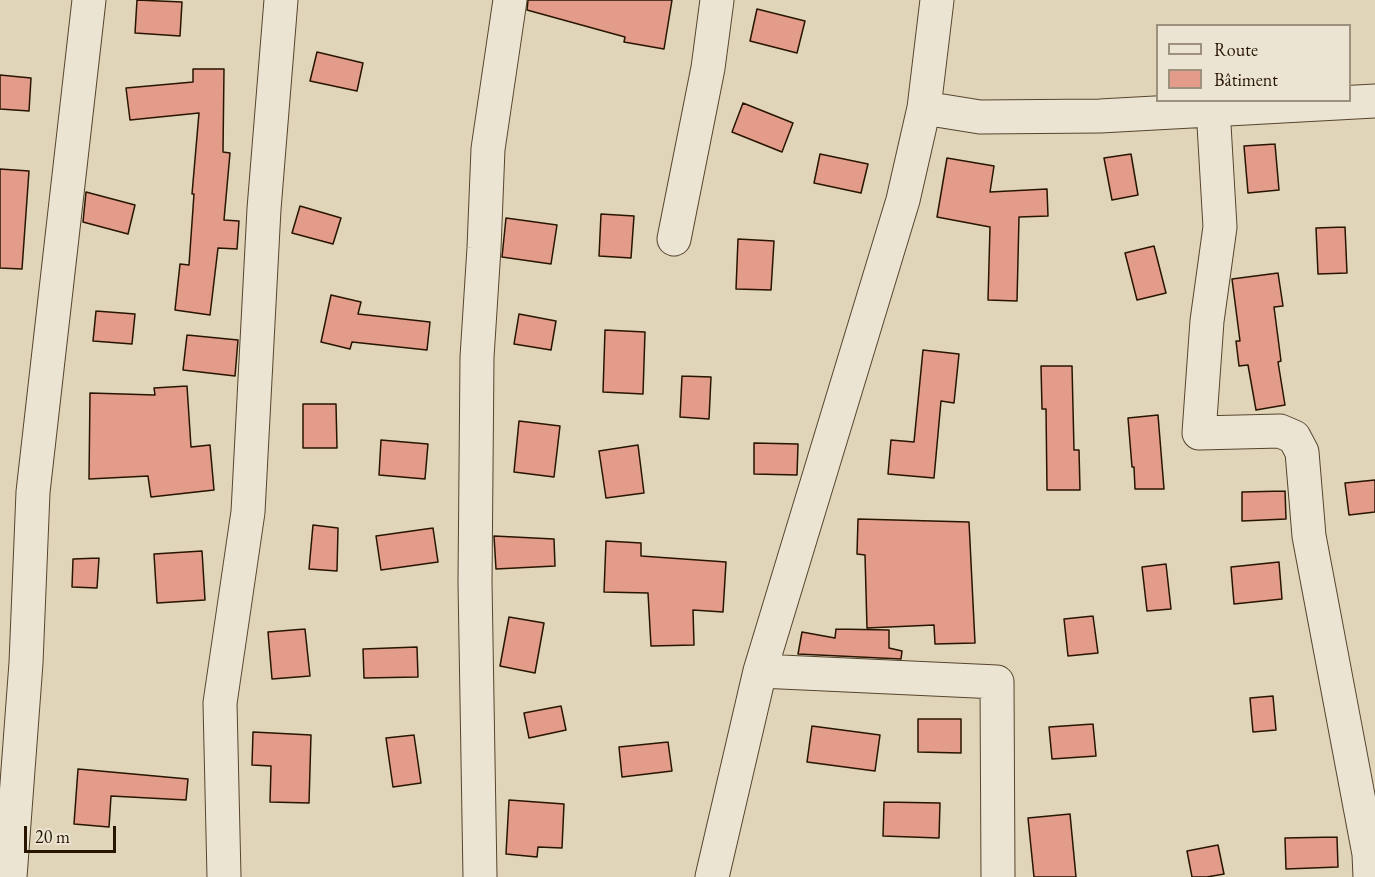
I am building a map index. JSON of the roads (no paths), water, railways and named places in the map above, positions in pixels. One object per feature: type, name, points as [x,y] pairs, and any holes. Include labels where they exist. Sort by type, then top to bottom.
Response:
[{"type":"street","points":[[10,877],[26,663],[33,492],[89,0]]},
{"type":"street","points":[[224,877],[220,703],[248,512],[264,209],[280,0]]},
{"type":"street","points":[[480,877],[475,582],[477,357],[488,149],[510,0]]},
{"type":"street","points":[[674,239],[708,68],[717,0]]},
{"type":"street","points":[[712,877],[760,671],[903,200],[924,108],[936,0]]},
{"type":"street","points":[[924,108],[980,117],[1100,116],[1213,108],[1375,101]]},
{"type":"street","points":[[1213,108],[1220,227],[1207,321],[1199,433],[1280,431],[1294,437],[1302,452],[1309,536],[1369,854],[1370,877]]},
{"type":"street","points":[[760,671],[997,682],[998,877]]}]
